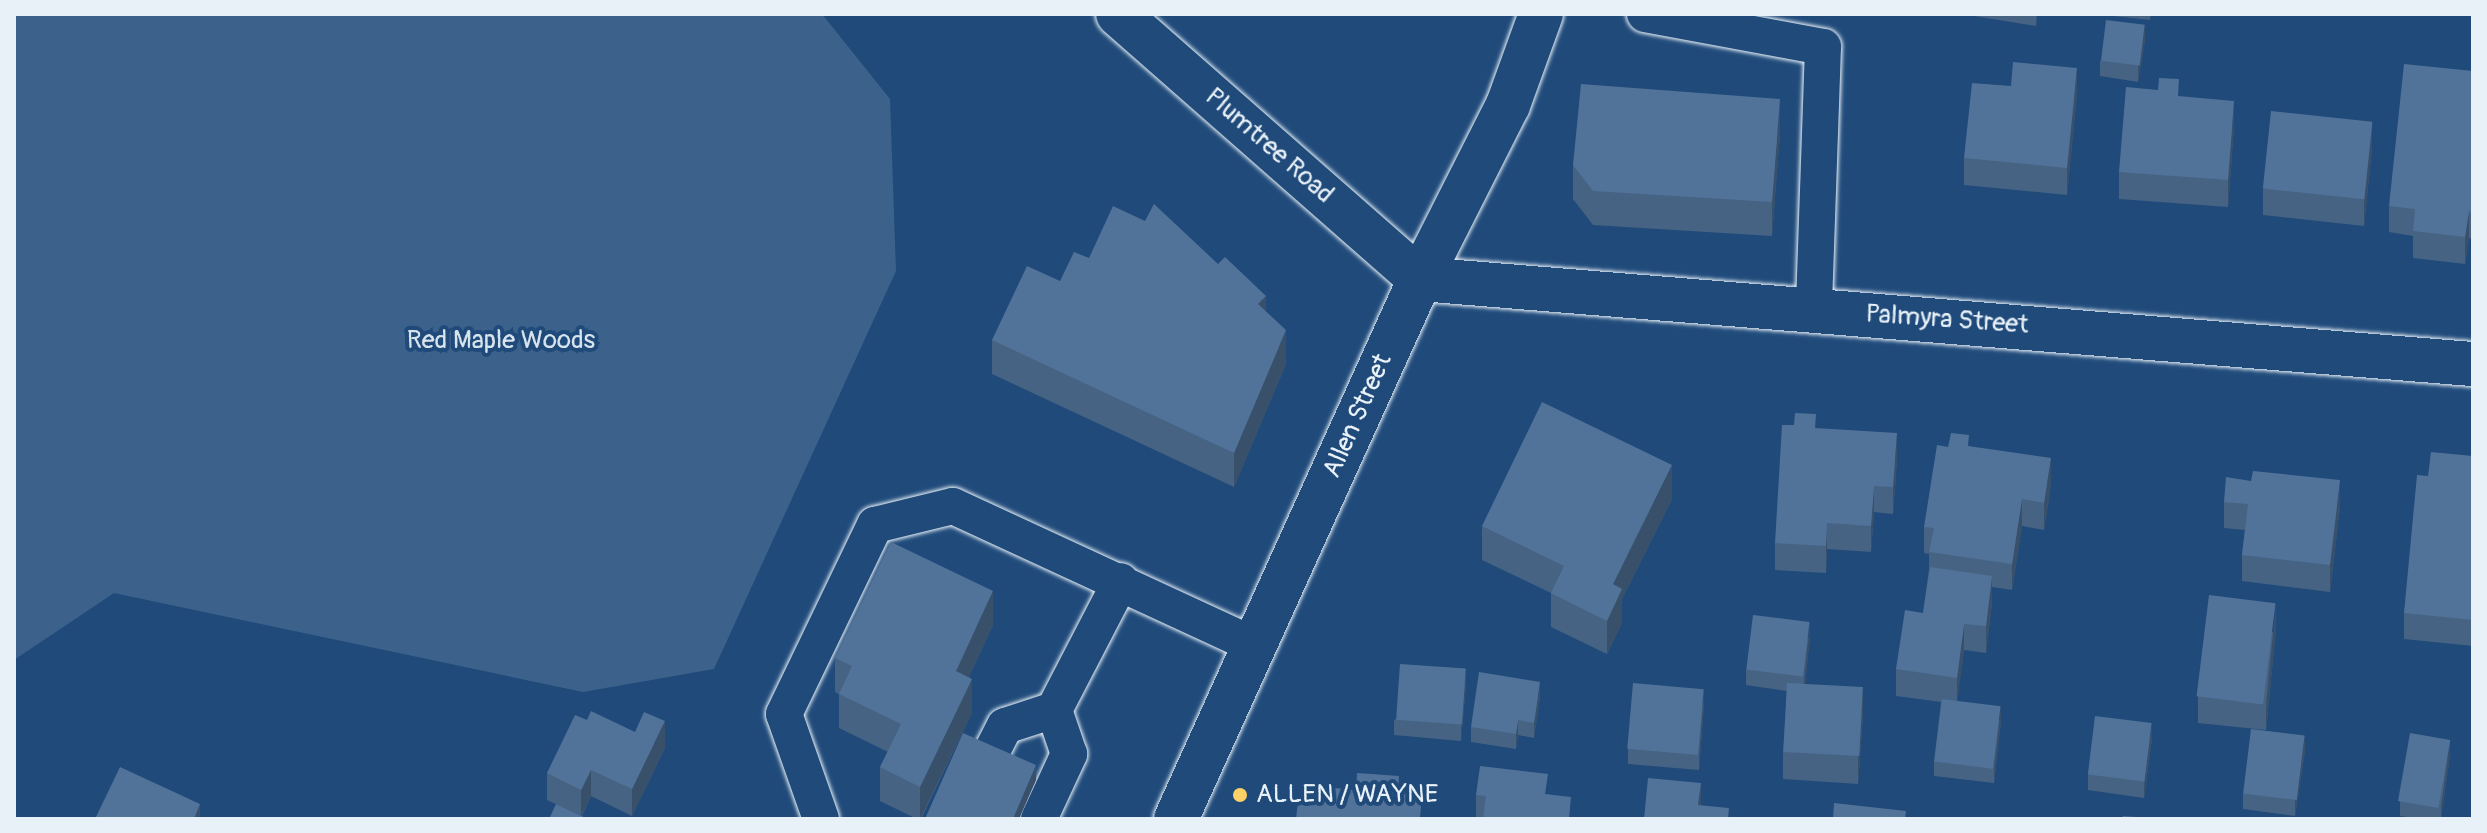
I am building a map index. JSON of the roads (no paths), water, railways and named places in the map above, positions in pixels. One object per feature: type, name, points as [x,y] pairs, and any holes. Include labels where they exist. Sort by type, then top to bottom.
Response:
[{"type":"street","name":"Plumtree Road","points":[[1118,14],[1420,279]]},
{"type":"street","name":"Allen Street","points":[[1176,819],[1420,279],[1508,105],[1541,14]]},
{"type":"street","name":"Palmyra Street","points":[[1420,279],[2473,364]]},
{"type":"lane","points":[[1645,14],[1823,47],[1814,310]]},
{"type":"lane","points":[[821,819],[784,714],[875,525],[953,506],[1254,645]]},
{"type":"lane","points":[[988,759],[1005,726],[1054,710],[1121,581]]},
{"type":"lane","points":[[1039,819],[1069,754],[1054,710]]},
{"type":"place","name":"ALLEN / WAYNE","points":[[1240,795]]},
{"type":"park label","name":"Red Maple Woods","points":[[501,341]]}]
